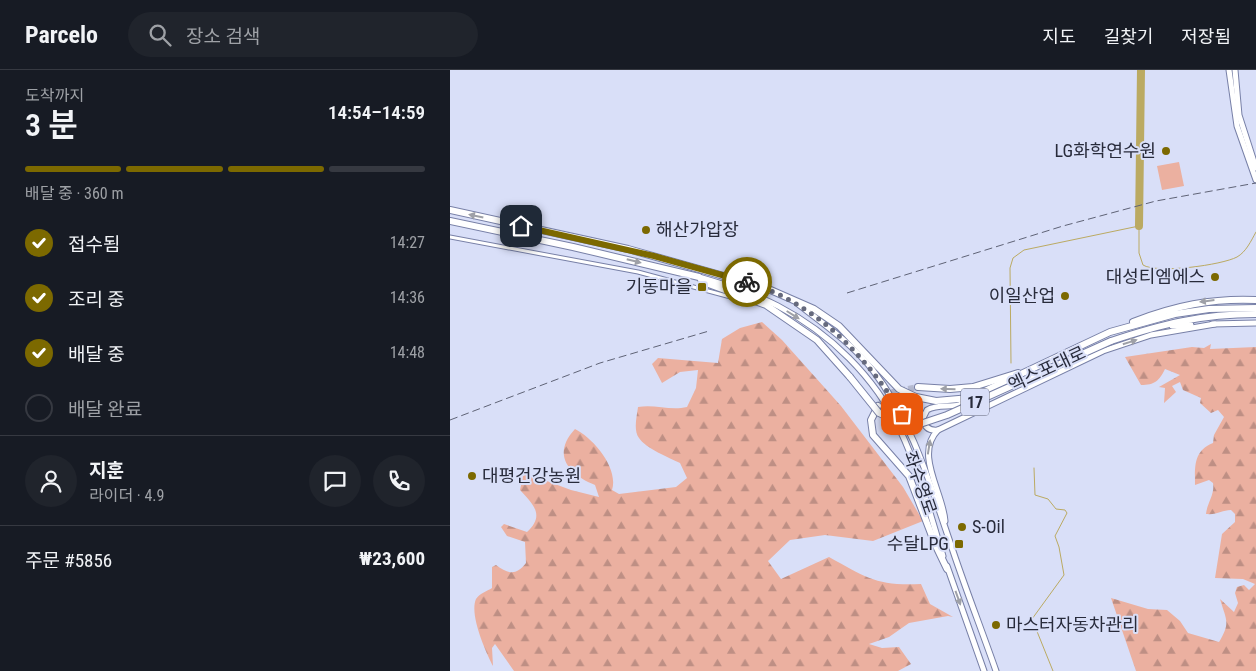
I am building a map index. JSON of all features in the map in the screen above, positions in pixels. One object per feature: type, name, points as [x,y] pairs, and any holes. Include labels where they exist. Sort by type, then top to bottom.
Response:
[{"type":"highway","name":"엑스포대로","points":[[450,210],[654,256],[766,288],[814,309],[839,326],[891,382],[909,395],[936,401],[970,398],[1013,380],[1029,369],[1110,332],[1175,314],[1226,308],[1256,308]]},
{"type":"highway","name":"엑스포대로","points":[[450,220],[699,277],[706,286],[766,305],[817,340],[879,413],[898,422],[917,425],[947,415],[1111,341],[1154,326],[1198,317],[1256,314]]},
{"type":"highway","points":[[1110,332],[1148,316],[1202,301],[1225,299],[1256,300]]},
{"type":"highway","points":[[918,387],[950,389],[973,387],[1029,369]]},
{"type":"highway","points":[[878,406],[871,420],[873,435],[911,480],[935,544],[948,569]]},
{"type":"street","points":[[1229,70],[1237,126],[1256,180]]},
{"type":"street","points":[[1235,70],[1239,115],[1256,168]]},
{"type":"street","points":[[450,237],[706,286],[738,299]]},
{"type":"street","name":"좌수영로","points":[[699,277],[743,291],[778,306],[825,336],[858,368],[887,406],[900,429],[916,467],[948,569],[984,671]]},
{"type":"street","name":"좌수영로","points":[[793,300],[822,320],[853,348],[893,400],[918,449],[996,671]]},
{"type":"street","points":[[1137,332],[1174,326],[1256,323]]},
{"type":"street","points":[[945,529],[944,514],[928,457],[930,442],[938,430],[974,411],[1103,351],[1151,335],[1215,324]]},
{"type":"street","points":[[938,430],[930,429],[925,425],[923,418],[927,410],[934,407],[960,406],[970,398]]},
{"type":"green space","points":[[1179,162],[1184,186],[1162,190],[1157,166]]},
{"type":"green space","points":[[762,322],[782,340],[841,406],[903,487],[923,521],[873,541],[825,535],[790,540],[768,561],[781,579],[829,557],[863,575],[883,582],[921,584],[930,604],[953,617],[948,616],[909,623],[889,637],[869,644],[882,648],[899,647],[911,664],[898,671],[514,671],[495,644],[492,648],[493,666],[476,624],[474,606],[477,597],[492,588],[492,567],[496,565],[508,572],[515,572],[526,563],[525,542],[507,536],[501,527],[504,524],[527,532],[536,520],[535,509],[520,490],[523,476],[528,474],[571,490],[599,497],[595,485],[578,476],[566,463],[564,447],[575,429],[596,446],[608,463],[612,472],[612,490],[619,494],[676,487],[687,478],[680,463],[652,449],[639,438],[636,427],[638,407],[687,407],[696,388],[698,370],[680,372],[662,383],[652,364],[658,358],[718,363],[722,339],[740,328]]},
{"type":"green space","points":[[1211,344],[1210,349],[1256,347],[1256,671],[1136,671],[1111,598],[1148,609],[1167,610],[1180,621],[1188,633],[1219,642],[1226,625],[1220,599],[1234,612],[1238,603],[1235,593],[1237,587],[1244,585],[1249,590],[1255,584],[1243,579],[1215,578],[1222,534],[1235,522],[1235,514],[1231,510],[1206,514],[1213,491],[1213,483],[1209,480],[1195,485],[1196,460],[1206,446],[1213,443],[1214,435],[1224,417],[1218,410],[1211,413],[1200,403],[1201,398],[1183,390],[1180,382],[1172,386],[1176,392],[1164,403],[1165,388],[1159,387],[1180,375],[1165,369],[1156,382],[1141,385],[1125,357],[1192,347],[1204,348]]},
{"type":"waterway","points":[[1139,226],[1141,70]]},
{"type":"waterway","points":[[1011,363],[1010,268],[1013,258],[1024,250],[1139,226],[1139,253],[1143,265],[1150,268],[1175,269],[1218,263],[1237,257],[1246,249],[1256,232]]},
{"type":"waterway","points":[[1034,468],[1035,495],[1048,499],[1056,509],[1065,510],[1067,513],[1055,536],[1064,575],[1032,619],[1053,671]]},
{"type":"tunnel","points":[[878,406],[893,392],[918,387]]},
{"type":"railway","points":[[847,293],[1063,226],[1156,201],[1256,183]]},
{"type":"railway","points":[[450,420],[600,363],[709,331]]},
{"type":"way so far","points":[[747,282],[793,300],[822,320],[853,348],[872,370],[902,414]]},
{"type":"place","name":"LG화학연수원","points":[[1166,151]]},
{"type":"place","name":"해산가압장","points":[[646,230]]},
{"type":"place","name":"대성티엠에스","points":[[1215,277]]},
{"type":"place","name":"기동마을","points":[[702,287]]},
{"type":"place","name":"이일산업","points":[[1065,296]]},
{"type":"place","name":"대평건강농원","points":[[472,476]]},
{"type":"place","name":"S-Oil","points":[[962,527]]},
{"type":"place","name":"수달LPG","points":[[959,544]]},
{"type":"place","name":"마스터자동차관리","points":[[996,625]]},
{"type":"route","points":[[521,226],[628,249],[747,282]]}]
